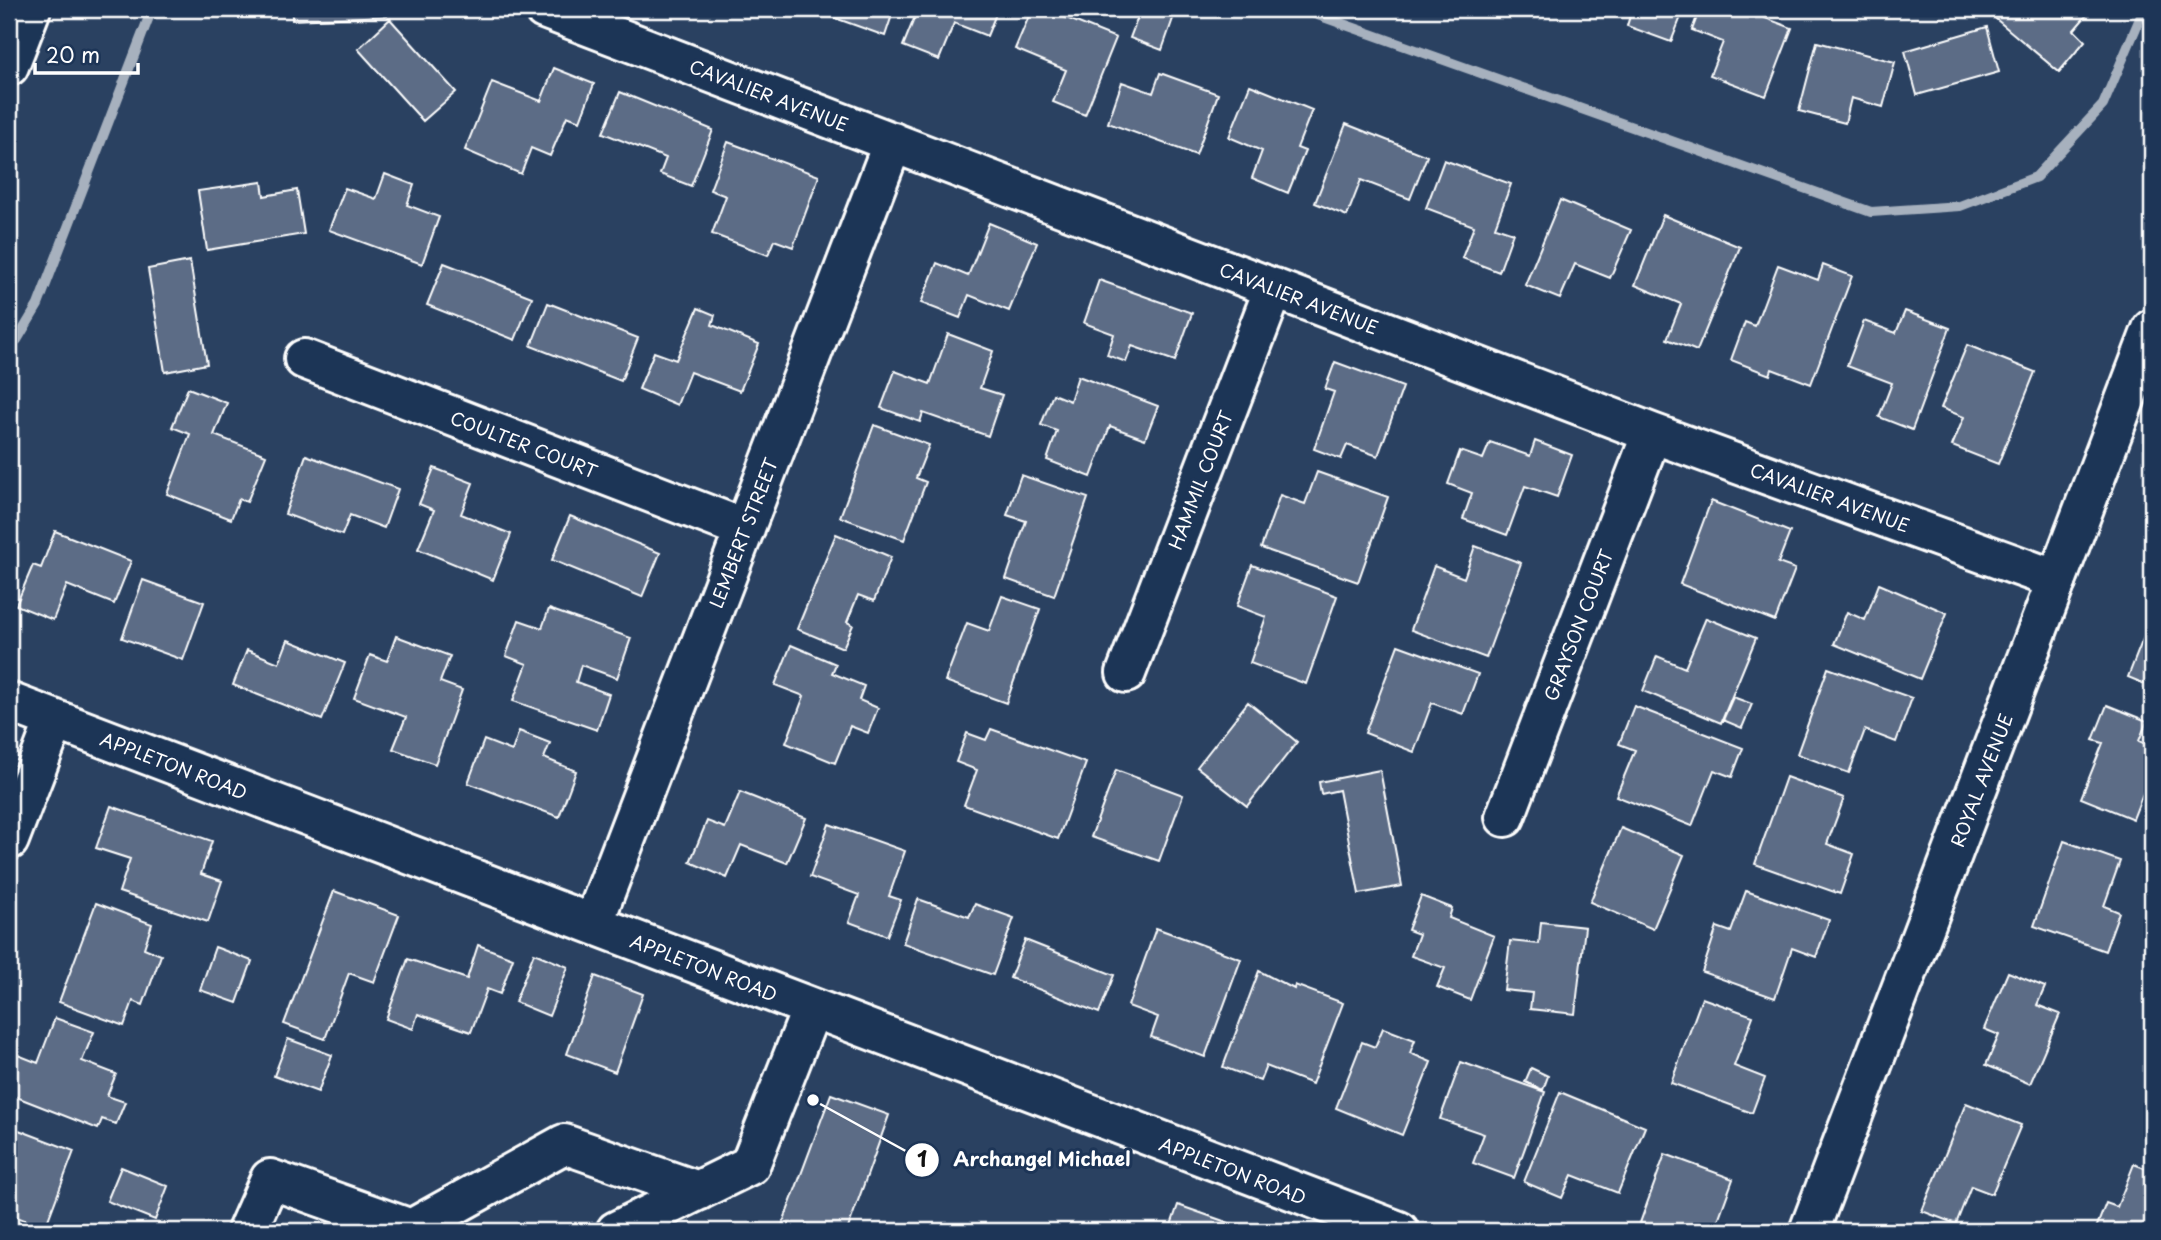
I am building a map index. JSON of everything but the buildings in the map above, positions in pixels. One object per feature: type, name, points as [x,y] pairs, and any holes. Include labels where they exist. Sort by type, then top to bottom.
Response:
[{"type":"street","points":[[9,66],[31,9]]},
{"type":"street","name":"CAVALIER AVENUE","points":[[544,9],[1652,433],[2057,580]]},
{"type":"street","name":"LEMBERT STREET","points":[[593,924],[893,142]]},
{"type":"street","name":"HAMMIL COURT","points":[[1126,673],[1274,288]]},
{"type":"street","name":"ROYAL AVENUE","points":[[1809,1231],[2152,329]]},
{"type":"street","name":"COULTER COURT","points":[[304,359],[745,529]]},
{"type":"street","name":"GRAYSON COURT","points":[[1505,817],[1652,433]]},
{"type":"street","name":"APPLETON ROAD","points":[[9,702],[812,1008],[1347,1223],[1399,1231]]},
{"type":"street","points":[[9,840],[55,720]]},
{"type":"street","points":[[616,1231],[750,1165],[812,1008]]},
{"type":"street","points":[[247,1231],[270,1179],[411,1229],[564,1144],[698,1191]]},
{"type":"waterway","points":[[9,344],[17,340],[38,305],[152,9]]},
{"type":"waterway","points":[[1301,9],[1871,212],[1960,206],[2036,177],[2103,105],[2144,9]]},
{"type":"place","name":"Archangel Michael","points":[[813,1100]]}]
